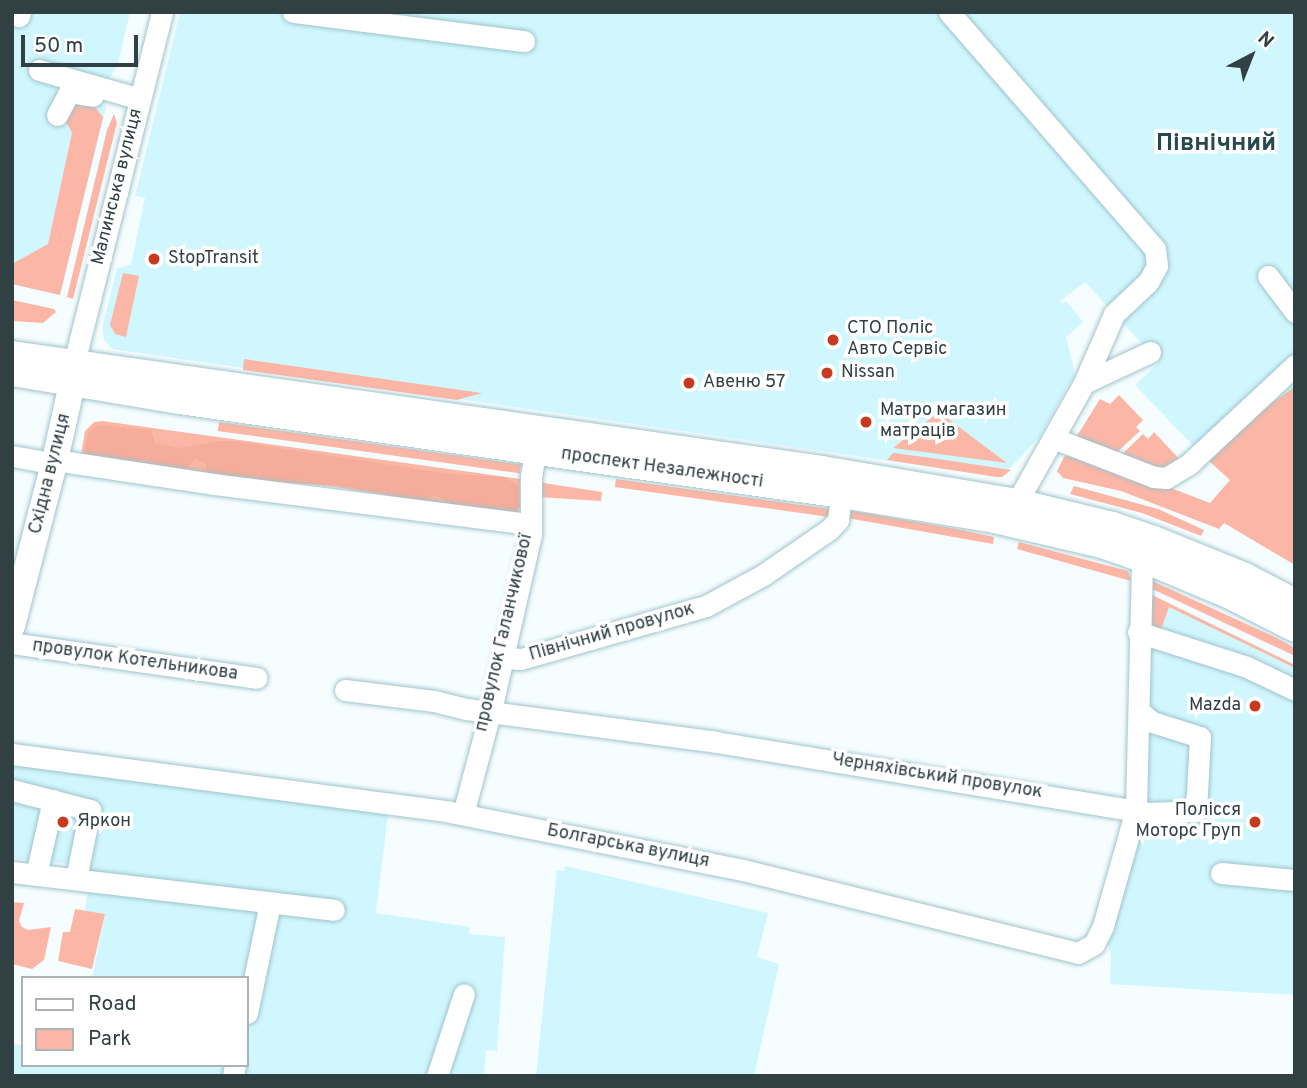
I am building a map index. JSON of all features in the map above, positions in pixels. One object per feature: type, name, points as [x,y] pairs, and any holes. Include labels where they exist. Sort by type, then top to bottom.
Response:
[{"type":"main road","name":"проспект Незалежності","points":[[12,354],[179,401],[841,495],[995,520],[1102,545],[1142,559],[1207,585],[1295,629]]},
{"type":"main road","name":"проспект Незалежності","points":[[12,373],[68,370],[822,468],[1017,502],[1113,525],[1144,536],[1203,558],[1295,602]]},
{"type":"main road","name":"Східна вулиця","points":[[12,626],[68,370]]},
{"type":"main road","name":"Східна вулиця","points":[[12,575],[48,460]]},
{"type":"street","points":[[12,15],[19,16],[20,12]]},
{"type":"street","name":"Малинська вулиця","points":[[68,370],[162,12]]},
{"type":"street","points":[[293,12],[524,41]]},
{"type":"street","points":[[949,12],[1155,248],[1157,266],[1148,282],[1114,314],[1084,383],[1017,502]]},
{"type":"street","points":[[43,72],[139,104],[69,92],[59,108],[60,85],[43,72]]},
{"type":"street","points":[[1268,276],[1295,312]]},
{"type":"street","points":[[1084,383],[1150,352]]},
{"type":"street","points":[[1053,438],[1154,477],[1174,475],[1295,365]]},
{"type":"street","name":"провулок Галанчикової","points":[[463,814],[531,534],[529,524],[535,451]]},
{"type":"street","points":[[12,456],[529,524]]},
{"type":"street","name":"Північний провулок","points":[[503,658],[521,659],[706,606],[763,575],[830,529],[838,520],[841,495]]},
{"type":"street","points":[[1136,809],[1138,632],[1142,559]]},
{"type":"street","points":[[1138,632],[1247,667],[1295,690]]},
{"type":"street","name":"провулок Котельникова","points":[[12,643],[257,678]]},
{"type":"street","points":[[345,690],[489,712]]},
{"type":"street","name":"Черняхівський провулок","points":[[489,712],[716,742],[1150,813],[1196,811],[1200,737],[1152,722],[1139,711]]},
{"type":"street","name":"Болгарська вулиця","points":[[12,754],[463,814],[743,870],[1078,953],[1091,948],[1098,936],[1136,809]]},
{"type":"street","points":[[12,790],[90,810],[76,879]]},
{"type":"street","points":[[36,874],[52,800]]},
{"type":"street","points":[[12,872],[334,910]]},
{"type":"street","points":[[1221,873],[1295,880]]},
{"type":"street","points":[[248,1008],[270,903]]},
{"type":"street","points":[[437,1076],[464,993]]},
{"type":"shaded area","points":[[12,12],[130,12],[118,64],[111,76],[107,79],[53,82],[57,92],[98,101],[106,107],[60,295],[12,284]]},
{"type":"shaded area","points":[[180,12],[1295,12],[1295,535],[1209,461],[1202,468],[1205,458],[1135,385],[1159,362],[1085,282],[1060,301],[1062,304],[1066,301],[1083,322],[1066,337],[1075,373],[1041,435],[1002,477],[112,349],[104,339],[102,328],[117,268],[131,265],[145,198],[135,196]]},
{"type":"shaded area","points":[[98,425],[151,430],[155,443],[180,448],[235,441],[450,474],[504,477],[519,486],[519,506],[516,512],[451,505],[436,495],[425,501],[336,485],[264,482],[205,473],[207,465],[196,459],[184,470],[84,455],[88,434]]},
{"type":"shaded area","points":[[1148,593],[1295,665],[1295,995],[1110,984],[1111,952],[1106,940],[1136,838]]},
{"type":"shaded area","points":[[12,763],[388,814],[376,913],[470,927],[469,934],[505,937],[497,1051],[486,1050],[484,1076],[12,1076],[12,1043],[21,1045],[21,1067],[248,1067],[248,976],[92,976],[105,914],[85,911],[91,866],[12,858]]},
{"type":"shaded area","points":[[565,866],[768,913],[757,957],[779,964],[754,1076],[536,1076],[557,870],[564,871]]},
{"type":"green space","points":[[69,100],[94,106],[103,117],[60,295],[12,284],[12,264],[48,244],[72,133],[63,116]]},
{"type":"green space","points":[[114,114],[117,123],[73,299],[67,297],[107,130]]},
{"type":"green space","points":[[123,273],[139,276],[126,337],[115,334],[110,325]]},
{"type":"green space","points":[[12,300],[54,309],[56,312],[43,323],[12,321]]},
{"type":"green space","points":[[244,359],[482,393],[457,400],[243,370]]},
{"type":"green space","points":[[1295,387],[1295,565],[1224,523],[1219,529],[1121,491],[1063,478],[1057,471],[1064,457],[1074,451],[1210,503],[1230,480],[1209,461],[1202,468],[1201,464],[1256,414]]},
{"type":"green space","points":[[1119,395],[1143,420],[1136,427],[1140,431],[1113,456],[1075,439],[1100,399],[1110,404]]},
{"type":"green space","points":[[939,412],[1007,463],[893,448]]},
{"type":"green space","points":[[94,422],[520,479],[520,507],[518,512],[468,509],[336,487],[80,461],[85,431]]},
{"type":"green space","points":[[219,422],[521,464],[520,473],[218,431]]},
{"type":"green space","points":[[1154,432],[1182,462],[1170,471],[1118,458],[1143,434],[1148,439]]},
{"type":"green space","points":[[893,453],[1011,470],[1002,477],[996,477],[887,460]]},
{"type":"green space","points":[[616,479],[832,509],[831,517],[615,487]]},
{"type":"green space","points":[[537,482],[602,492],[601,501],[538,497]]},
{"type":"green space","points":[[1074,486],[1158,509],[1204,530],[1201,536],[1142,513],[1070,494]]},
{"type":"green space","points":[[847,510],[994,537],[993,544],[847,518]]},
{"type":"green space","points":[[1019,542],[1128,571],[1131,581],[1017,549]]},
{"type":"green space","points":[[1148,579],[1275,637],[1295,648],[1295,656],[1148,587]]},
{"type":"green space","points":[[1148,593],[1295,665],[1295,668],[1169,607],[1161,630],[1146,626]]},
{"type":"green space","points":[[12,902],[24,903],[19,921],[22,927],[28,930],[51,927],[44,960],[32,969],[12,964]]},
{"type":"green space","points":[[75,909],[105,914],[92,969],[58,961],[63,932],[70,932]]},
{"type":"railway","points":[[1077,1076],[1131,1076]]},
{"type":"place","name":"StopTransit","points":[[154,259]]},
{"type":"place","name":"СТО Поліс Авто Сервіс","points":[[833,340]]},
{"type":"place","name":"Nissan","points":[[827,373]]},
{"type":"place","name":"Авеню 57","points":[[689,383]]},
{"type":"place","name":"Матро магазин матраців","points":[[866,422]]},
{"type":"place","name":"Mazda","points":[[1255,706]]},
{"type":"place","name":"Яркон","points":[[63,822]]},
{"type":"place","name":"Полісся Моторс Груп","points":[[1255,822]]},
{"type":"district","name":"Північний","points":[[1216,145]]}]
